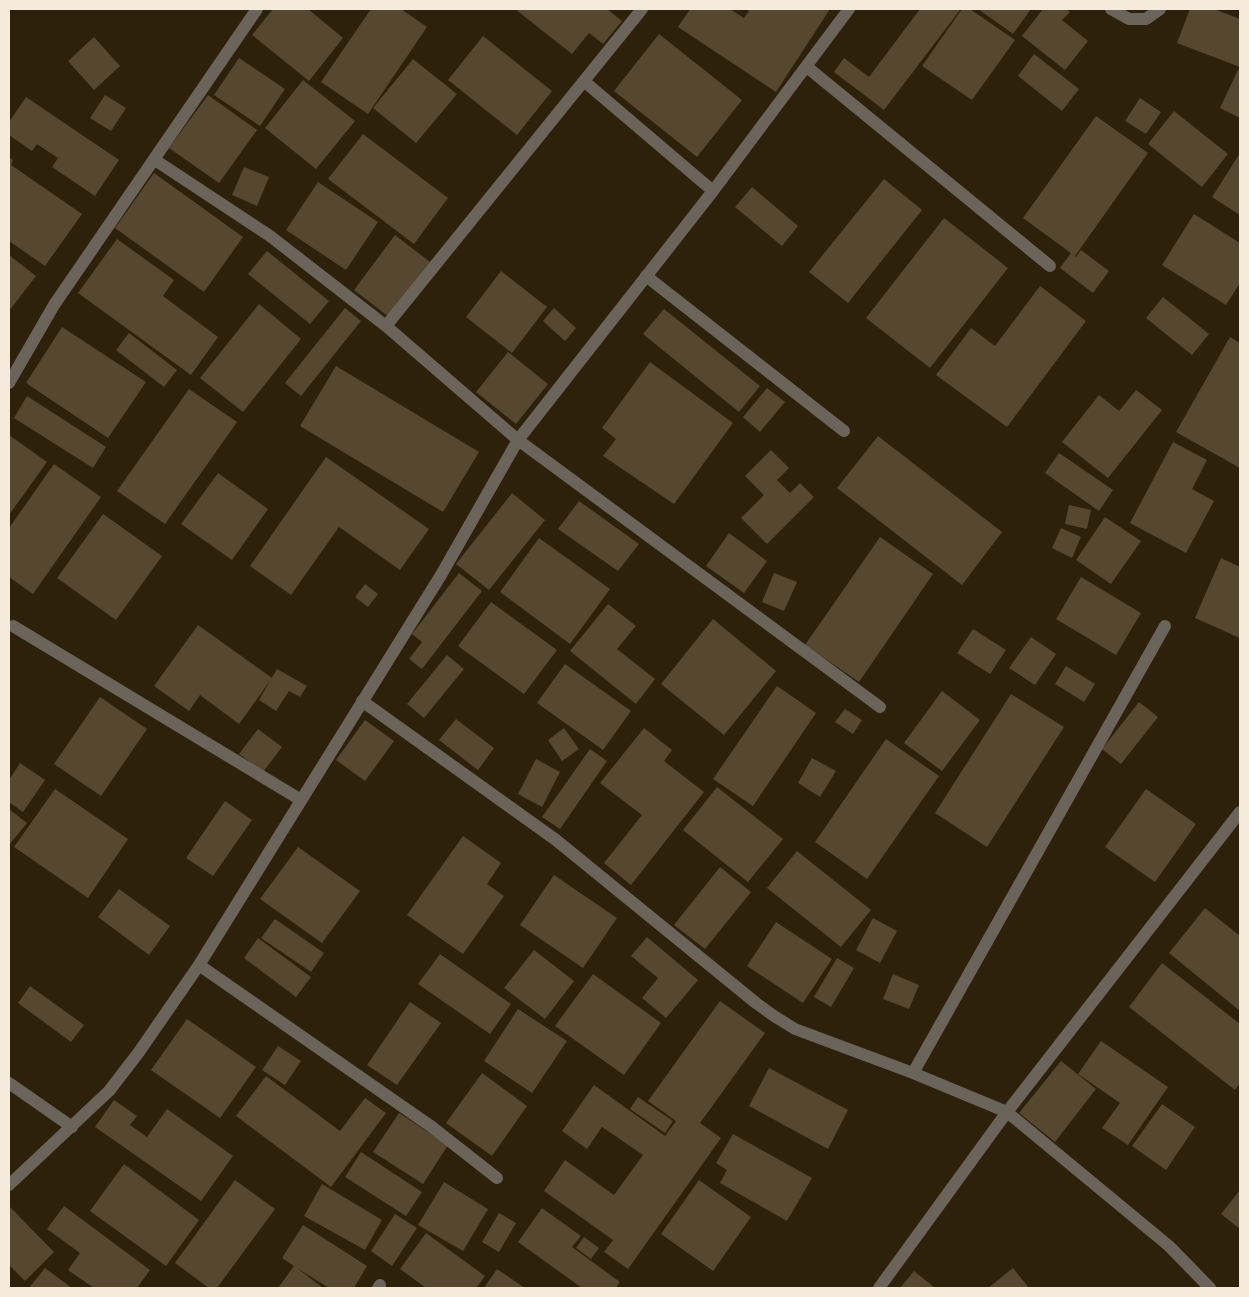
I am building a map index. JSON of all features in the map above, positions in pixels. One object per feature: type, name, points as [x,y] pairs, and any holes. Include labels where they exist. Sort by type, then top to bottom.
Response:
[{"type":"street","points":[[9,384],[54,305],[257,9]]},
{"type":"street","points":[[386,326],[585,82],[642,9]]},
{"type":"street","points":[[9,1185],[109,1091],[199,965],[441,575],[518,440],[713,190],[849,9]]},
{"type":"street","points":[[1111,9],[1128,19],[1146,19],[1160,9]]},
{"type":"street","points":[[807,67],[1050,266]]},
{"type":"street","points":[[585,82],[713,190]]},
{"type":"street","points":[[155,160],[270,236],[386,326],[518,440],[880,706]]},
{"type":"street","points":[[646,276],[844,430]]},
{"type":"street","points":[[13,626],[301,800]]},
{"type":"street","points":[[913,1073],[1165,626]]},
{"type":"street","points":[[362,701],[556,840],[748,998],[774,1016],[795,1029],[913,1073],[1007,1112],[1169,1246],[1210,1288]]},
{"type":"street","points":[[879,1288],[1007,1112],[1240,812]]},
{"type":"street","points":[[199,965],[432,1127],[496,1178]]},
{"type":"street","points":[[9,1083],[72,1127]]},
{"type":"building","points":[[273,9],[308,9],[343,38],[309,81],[252,35]]},
{"type":"building","points":[[371,9],[401,9],[427,27],[368,114],[321,82]]},
{"type":"building","points":[[515,9],[607,9],[622,21],[603,44],[589,33],[572,54]]},
{"type":"building","points":[[690,9],[730,9],[744,18],[749,11],[745,9],[830,9],[776,92],[678,27]]},
{"type":"building","points":[[920,9],[960,10],[884,110],[834,72],[844,58],[869,77]]},
{"type":"building","points":[[962,9],[970,9],[1015,40],[972,100],[922,66]]},
{"type":"building","points":[[978,9],[1031,9],[1013,34]]},
{"type":"building","points":[[1043,9],[1066,9],[1070,12],[1062,20],[1088,41],[1065,70],[1022,36]]},
{"type":"building","points":[[1190,9],[1214,9],[1240,19],[1240,67],[1177,43]]},
{"type":"building","points":[[659,34],[742,100],[697,157],[614,91]]},
{"type":"building","points":[[483,36],[552,91],[517,135],[448,80]]},
{"type":"building","points":[[94,37],[120,66],[94,90],[68,61]]},
{"type":"building","points":[[1034,54],[1079,89],[1062,111],[1018,76]]},
{"type":"building","points":[[239,58],[285,89],[260,126],[214,95]]},
{"type":"building","points":[[413,59],[457,94],[416,143],[373,108]]},
{"type":"building","points":[[1238,70],[1240,71],[1240,118],[1220,108]]},
{"type":"building","points":[[303,80],[355,121],[316,169],[265,128]]},
{"type":"building","points":[[105,95],[126,108],[111,131],[90,118]]},
{"type":"building","points":[[208,95],[257,130],[219,183],[169,148]]},
{"type":"building","points":[[26,97],[119,160],[95,196],[52,167],[58,158],[37,144],[32,151],[9,135],[9,122]]},
{"type":"building","points":[[1140,98],[1161,112],[1146,134],[1125,121]]},
{"type":"building","points":[[1174,111],[1228,154],[1202,187],[1148,144]]},
{"type":"building","points":[[1096,116],[1148,153],[1075,256],[1023,218]]},
{"type":"building","points":[[363,134],[448,198],[414,244],[328,179]]},
{"type":"building","points":[[1240,153],[1240,215],[1212,197]]},
{"type":"building","points":[[9,157],[13,160],[11,165],[82,214],[45,266],[9,241]]},
{"type":"building","points":[[244,167],[269,177],[257,206],[232,195]]},
{"type":"building","points":[[154,173],[243,237],[204,292],[115,228]]},
{"type":"building","points":[[884,179],[922,210],[848,303],[809,272]]},
{"type":"building","points":[[318,182],[378,222],[346,270],[286,230]]},
{"type":"building","points":[[752,187],[798,226],[782,246],[735,207]]},
{"type":"building","points":[[1194,214],[1240,243],[1240,283],[1226,305],[1162,265]]},
{"type":"building","points":[[944,218],[1008,268],[930,368],[866,318]]},
{"type":"building","points":[[395,235],[430,262],[389,317],[354,290]]},
{"type":"building","points":[[117,239],[174,280],[163,296],[218,337],[191,375],[78,293]]},
{"type":"building","points":[[1081,250],[1109,271],[1093,293],[1060,268],[1071,253],[1076,257]]},
{"type":"building","points":[[267,251],[329,301],[310,324],[248,274]]},
{"type":"building","points":[[9,255],[36,276],[9,311]]},
{"type":"building","points":[[501,271],[547,307],[512,353],[466,317]]},
{"type":"building","points":[[1040,286],[1086,321],[1007,427],[936,375],[971,328],[995,346]]},
{"type":"building","points":[[1163,297],[1209,334],[1192,355],[1146,318]]},
{"type":"building","points":[[259,304],[301,339],[243,412],[200,378]]},
{"type":"building","points":[[345,308],[361,321],[301,396],[285,383]]},
{"type":"building","points":[[554,308],[576,328],[565,341],[543,321]]},
{"type":"building","points":[[664,309],[760,386],[739,412],[643,334]]},
{"type":"building","points":[[62,327],[146,382],[108,438],[26,383]]},
{"type":"building","points":[[129,333],[177,370],[164,387],[116,350]]},
{"type":"building","points":[[1230,337],[1240,343],[1240,468],[1176,432]]},
{"type":"building","points":[[508,352],[548,384],[516,424],[476,392]]},
{"type":"building","points":[[650,362],[733,423],[674,504],[603,456],[616,439],[602,428]]},
{"type":"building","points":[[336,366],[479,452],[443,512],[300,426]]},
{"type":"building","points":[[767,388],[785,402],[760,432],[743,417]]},
{"type":"building","points":[[189,389],[237,422],[165,524],[117,491]]},
{"type":"building","points":[[1136,390],[1162,410],[1108,478],[1062,442],[1099,395],[1119,411]]},
{"type":"building","points":[[27,396],[106,447],[93,468],[14,418]]},
{"type":"building","points":[[9,435],[47,462],[9,515]]},
{"type":"building","points":[[878,436],[1002,532],[962,585],[837,488]]},
{"type":"building","points":[[1173,442],[1207,460],[1192,489],[1214,501],[1186,553],[1130,523]]},
{"type":"building","points":[[771,450],[789,468],[777,480],[790,493],[800,483],[814,497],[767,544],[741,518],[764,495],[745,476]]},
{"type":"building","points":[[1059,453],[1113,490],[1099,511],[1045,473]]},
{"type":"building","points":[[326,457],[429,529],[400,570],[339,527],[291,595],[250,566]]},
{"type":"building","points":[[54,464],[101,497],[33,594],[9,577],[9,528]]},
{"type":"building","points":[[218,473],[268,509],[232,560],[181,524]]},
{"type":"building","points":[[512,493],[545,520],[489,590],[456,564]]},
{"type":"building","points":[[579,501],[639,544],[618,571],[558,529]]},
{"type":"building","points":[[1069,505],[1091,510],[1087,529],[1065,524]]},
{"type":"building","points":[[103,514],[162,556],[116,620],[57,578]]},
{"type":"building","points":[[1105,517],[1141,541],[1111,584],[1076,560]]},
{"type":"building","points":[[1061,528],[1081,537],[1072,558],[1052,548]]},
{"type":"building","points":[[729,533],[767,561],[744,593],[706,566]]},
{"type":"building","points":[[880,537],[933,574],[859,682],[805,645]]},
{"type":"building","points":[[539,538],[610,589],[570,644],[500,592]]},
{"type":"building","points":[[1221,558],[1240,567],[1240,638],[1195,618]]},
{"type":"building","points":[[459,573],[482,591],[422,669],[409,659],[422,642],[412,634]]},
{"type":"building","points":[[774,573],[797,582],[784,611],[762,602]]},
{"type":"building","points":[[1081,577],[1141,613],[1116,655],[1056,619]]},
{"type":"building","points":[[365,584],[378,594],[368,607],[355,597]]},
{"type":"building","points":[[491,602],[557,650],[524,694],[458,646]]},
{"type":"building","points":[[608,604],[636,626],[617,649],[655,679],[636,704],[570,651]]},
{"type":"building","points":[[713,619],[776,671],[724,735],[661,684]]},
{"type":"building","points":[[198,625],[272,678],[239,724],[200,695],[189,711],[154,686]]},
{"type":"building","points":[[973,629],[1006,650],[990,674],[957,653]]},
{"type":"building","points":[[1031,637],[1056,654],[1035,685],[1009,668]]},
{"type":"building","points":[[447,655],[464,669],[424,718],[407,704]]},
{"type":"building","points":[[565,664],[631,711],[603,750],[537,703]]},
{"type":"building","points":[[1066,666],[1095,684],[1084,702],[1055,684]]},
{"type":"building","points":[[277,669],[307,686],[300,697],[289,691],[276,711],[259,700]]},
{"type":"building","points":[[777,686],[816,713],[753,806],[713,779]]},
{"type":"building","points":[[942,691],[980,720],[942,771],[904,743]]},
{"type":"building","points":[[1011,694],[1064,727],[987,847],[935,813]]},
{"type":"building","points":[[100,697],[147,729],[101,796],[54,764]]},
{"type":"building","points":[[1139,702],[1158,717],[1121,764],[1102,749]]},
{"type":"building","points":[[845,709],[862,720],[853,734],[835,722]]},
{"type":"building","points":[[456,719],[494,748],[478,770],[439,740]]},
{"type":"building","points":[[365,720],[394,741],[365,781],[336,760]]},
{"type":"building","points":[[564,728],[579,749],[562,761],[548,740]]},
{"type":"building","points":[[644,728],[672,750],[664,761],[704,792],[631,885],[604,863],[642,815],[600,783]]},
{"type":"building","points":[[258,729],[282,747],[263,772],[239,754]]},
{"type":"building","points":[[886,739],[939,776],[867,879],[815,842]]},
{"type":"building","points":[[590,749],[607,761],[560,829],[542,817]]},
{"type":"building","points":[[812,758],[836,771],[820,797],[798,783]]},
{"type":"building","points":[[536,759],[560,772],[542,807],[518,794]]},
{"type":"building","points":[[20,763],[45,780],[23,812],[9,802],[9,780]]},
{"type":"building","points":[[717,787],[783,839],[748,882],[683,830]]},
{"type":"building","points":[[55,789],[128,839],[88,898],[14,847]]},
{"type":"building","points":[[1146,789],[1196,824],[1155,882],[1105,847]]},
{"type":"building","points":[[225,801],[252,820],[213,876],[186,858]]},
{"type":"building","points":[[9,809],[27,823],[9,845]]},
{"type":"building","points":[[463,836],[501,863],[487,884],[504,896],[463,954],[407,915]]},
{"type":"building","points":[[298,847],[360,891],[322,943],[260,899]]},
{"type":"building","points":[[797,851],[871,910],[841,947],[767,888]]},
{"type":"building","points":[[720,867],[751,892],[705,949],[674,925]]},
{"type":"building","points":[[554,875],[617,918],[583,968],[520,925]]},
{"type":"building","points":[[119,889],[170,926],[149,955],[98,917]]},
{"type":"building","points":[[1205,908],[1240,936],[1240,1011],[1169,953]]},
{"type":"building","points":[[873,918],[897,931],[880,963],[856,950]]},
{"type":"building","points":[[275,919],[324,953],[311,972],[261,938]]},
{"type":"building","points":[[776,922],[832,959],[803,1003],[747,966]]},
{"type":"building","points":[[647,937],[698,980],[666,1018],[642,998],[658,978],[631,956]]},
{"type":"building","points":[[258,938],[311,977],[296,997],[244,958]]},
{"type":"building","points":[[534,950],[574,981],[545,1019],[504,988]]},
{"type":"building","points":[[440,954],[511,1004],[490,1034],[418,984]]},
{"type":"building","points":[[837,958],[854,968],[831,1007],[814,997]]},
{"type":"building","points":[[1162,963],[1240,1024],[1240,1083],[1235,1090],[1129,1007]]},
{"type":"building","points":[[593,974],[661,1023],[624,1075],[555,1026]]},
{"type":"building","points":[[893,974],[919,985],[909,1009],[883,999]]},
{"type":"building","points":[[30,986],[84,1025],[71,1042],[18,1003]]},
{"type":"building","points":[[720,1001],[765,1033],[700,1123],[721,1138],[628,1269],[604,1252],[613,1240],[544,1191],[565,1160],[614,1195],[643,1155],[602,1127],[587,1149],[562,1131],[594,1085],[665,1136],[676,1121],[648,1101]]},
{"type":"building","points":[[410,1002],[441,1023],[397,1085],[367,1065]]},
{"type":"building","points":[[518,1009],[567,1041],[532,1093],[484,1061]]},
{"type":"building","points":[[187,1019],[256,1067],[220,1118],[151,1070]]},
{"type":"building","points":[[1101,1041],[1168,1087],[1128,1145],[1102,1128],[1120,1103],[1078,1074]]},
{"type":"building","points":[[278,1046],[301,1061],[285,1085],[262,1070]]},
{"type":"building","points":[[1061,1061],[1096,1089],[1055,1142],[1019,1113]]},
{"type":"building","points":[[769,1068],[848,1110],[828,1149],[749,1106]]},
{"type":"building","points":[[482,1073],[527,1106],[492,1156],[446,1123]]},
{"type":"building","points":[[266,1076],[340,1131],[365,1098],[386,1113],[331,1187],[236,1116]]},
{"type":"building","points":[[638,1097],[673,1121],[665,1133],[630,1109]]},
{"type":"building","points":[[114,1100],[137,1116],[130,1125],[147,1137],[167,1109],[233,1156],[201,1201],[95,1127]]},
{"type":"building","points":[[1162,1104],[1195,1127],[1166,1170],[1132,1146]]},
{"type":"building","points":[[399,1113],[448,1145],[423,1184],[373,1152]]},
{"type":"building","points":[[733,1134],[812,1178],[787,1221],[720,1183],[727,1170],[716,1163]]},
{"type":"building","points":[[361,1152],[422,1192],[406,1216],[345,1177]]},
{"type":"building","points":[[124,1164],[199,1220],[166,1266],[90,1211]]},
{"type":"building","points":[[235,1180],[275,1209],[217,1288],[209,1288],[175,1263]]},
{"type":"building","points":[[699,1180],[751,1217],[713,1271],[661,1234]]},
{"type":"building","points":[[444,1182],[488,1209],[463,1251],[418,1225]]},
{"type":"building","points":[[322,1184],[382,1220],[365,1250],[304,1216]]},
{"type":"building","points":[[1240,1190],[1240,1229],[1221,1214]]},
{"type":"building","points":[[9,1206],[54,1252],[25,1281],[9,1265]]},
{"type":"building","points":[[64,1206],[150,1270],[137,1288],[94,1288],[68,1270],[80,1253],[47,1229]]},
{"type":"building","points":[[542,1208],[581,1236],[572,1247],[620,1282],[616,1288],[582,1288],[518,1242]]},
{"type":"building","points":[[499,1213],[516,1223],[499,1252],[482,1242]]},
{"type":"building","points":[[395,1214],[417,1228],[392,1266],[371,1251]]},
{"type":"building","points":[[303,1225],[367,1266],[354,1288],[329,1288],[297,1268],[323,1288],[278,1288],[294,1266],[282,1258]]},
{"type":"building","points":[[426,1233],[485,1276],[476,1288],[426,1288],[400,1269]]},
{"type":"building","points":[[584,1237],[599,1248],[591,1259],[576,1248]]},
{"type":"building","points":[[45,1268],[72,1288],[29,1288]]},
{"type":"building","points":[[1013,1268],[1029,1288],[988,1288]]},
{"type":"building","points":[[497,1269],[525,1288],[484,1288]]},
{"type":"building","points":[[914,1271],[935,1288],[900,1288]]}]
